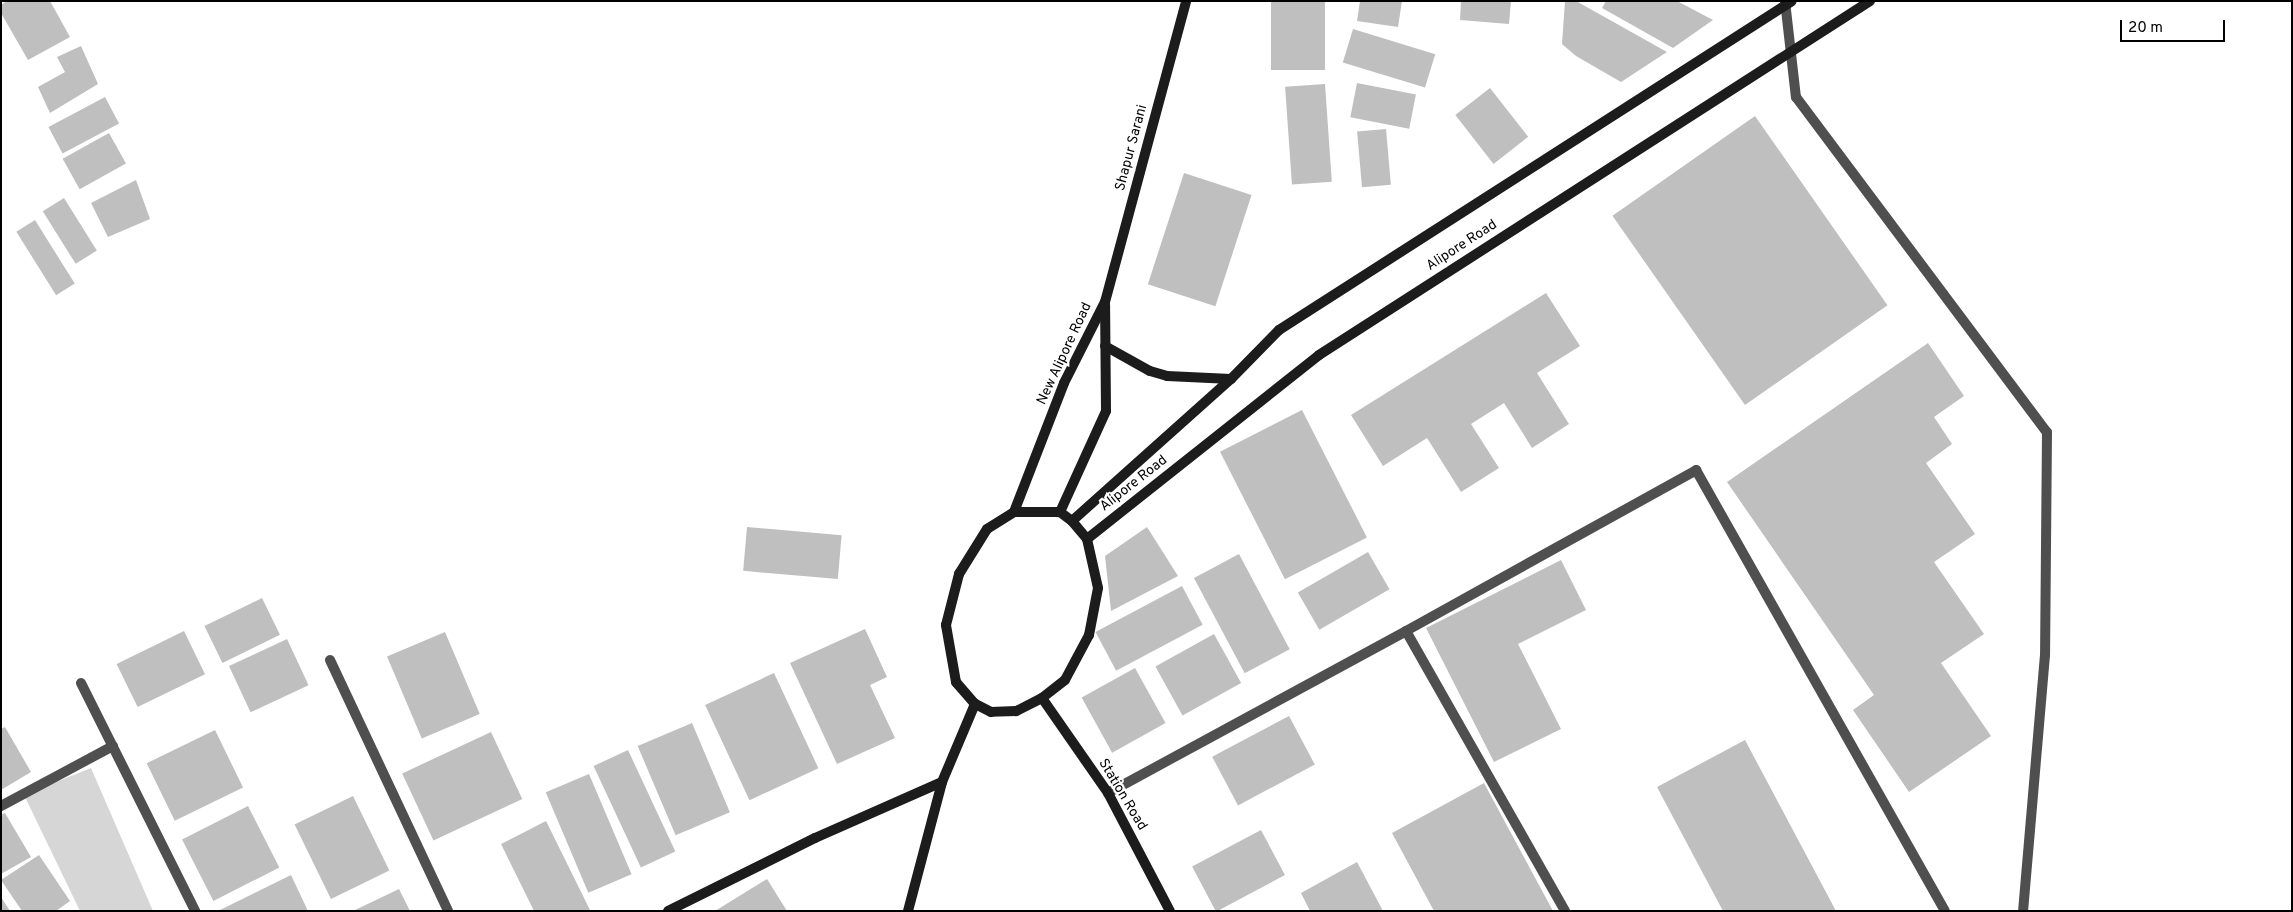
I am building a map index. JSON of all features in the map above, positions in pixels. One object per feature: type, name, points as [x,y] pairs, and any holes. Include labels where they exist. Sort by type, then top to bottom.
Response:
[{"type":"main road","name":"Shapur Sarani","points":[[1105,302],[1186,1]]},
{"type":"main road","name":"Alipore Road","points":[[1072,521],[1231,379],[1279,330],[1792,1]]},
{"type":"main road","name":"Alipore Road","points":[[1087,539],[1318,355],[1870,1]]},
{"type":"main road","name":"New Alipore Road","points":[[1060,512],[1106,411],[1105,302]]},
{"type":"main road","name":"New Alipore Road","points":[[1014,512],[1064,383],[1105,302]]},
{"type":"main road","points":[[1106,346],[1135,365],[1158,374],[1231,379]]},
{"type":"main road","points":[[1014,512],[1060,512],[1072,521],[1087,539],[1098,588],[1089,635],[1065,680],[1042,698],[1016,711],[991,712],[975,704],[956,682],[946,625],[959,574],[987,529],[1014,512]]},
{"type":"main road","name":"Station Road","points":[[1042,698],[1108,793],[1170,911]]},
{"type":"main road","points":[[908,911],[942,782],[975,704]]},
{"type":"main road","points":[[668,911],[815,838],[942,782]]},
{"type":"street","points":[[1785,1],[1796,97],[2047,432],[2044,655],[2022,911]]},
{"type":"street","points":[[1108,793],[1696,470],[1945,911]]},
{"type":"street","points":[[1406,631],[1565,911]]},
{"type":"street","points":[[330,660],[448,911]]},
{"type":"street","points":[[81,683],[195,911]]},
{"type":"street","points":[[1,806],[113,746]]},
{"type":"shaded area","points":[[91,768],[153,911],[80,911],[24,795]]},
{"type":"building","points":[[7,1],[50,1],[70,37],[28,60],[1,13],[1,5]]},
{"type":"building","points":[[1271,1],[1325,1],[1325,70],[1271,70]]},
{"type":"building","points":[[1360,1],[1402,1],[1398,27],[1357,21]]},
{"type":"building","points":[[1461,1],[1511,1],[1509,24],[1460,20]]},
{"type":"building","points":[[1565,1],[1576,1],[1667,52],[1621,82],[1576,56],[1562,44]]},
{"type":"building","points":[[1606,1],[1677,1],[1713,20],[1673,48],[1602,8]]},
{"type":"building","points":[[1353,29],[1435,54],[1425,88],[1343,62]]},
{"type":"building","points":[[81,46],[98,84],[50,113],[38,87],[65,72],[57,57]]},
{"type":"building","points":[[1357,83],[1416,94],[1409,129],[1350,117]]},
{"type":"building","points":[[1325,84],[1332,182],[1292,185],[1285,87]]},
{"type":"building","points":[[1490,88],[1528,137],[1493,164],[1455,115]]},
{"type":"building","points":[[105,97],[119,123],[63,154],[48,127]]},
{"type":"building","points":[[1755,116],[1887,305],[1745,405],[1612,216]]},
{"type":"building","points":[[1386,129],[1391,185],[1362,187],[1357,132]]},
{"type":"building","points":[[109,133],[126,164],[80,189],[63,159]]},
{"type":"building","points":[[1184,173],[1252,195],[1215,306],[1148,284]]},
{"type":"building","points":[[136,180],[150,219],[108,237],[91,203]]},
{"type":"building","points":[[64,198],[97,251],[76,264],[43,211]]},
{"type":"building","points":[[35,220],[75,284],[56,295],[16,232]]},
{"type":"building","points":[[1546,293],[1580,346],[1537,373],[1569,424],[1532,448],[1504,403],[1471,424],[1499,468],[1461,492],[1427,438],[1383,466],[1351,415]]},
{"type":"building","points":[[1928,343],[1964,396],[1934,417],[1952,444],[1926,463],[1975,534],[1934,562],[1984,634],[1941,663],[1991,736],[1909,792],[1853,710],[1874,695],[1727,482]]},
{"type":"building","points":[[1302,410],[1367,537],[1285,579],[1220,452]]},
{"type":"building","points":[[747,527],[842,535],[838,579],[743,571]]},
{"type":"building","points":[[1147,527],[1178,576],[1111,611],[1105,556]]},
{"type":"building","points":[[1368,552],[1390,589],[1319,630],[1298,592]]},
{"type":"building","points":[[1239,554],[1290,649],[1245,673],[1194,578]]},
{"type":"building","points":[[1561,560],[1586,610],[1518,644],[1561,729],[1494,762],[1426,628]]},
{"type":"building","points":[[1182,586],[1203,625],[1116,671],[1095,632]]},
{"type":"building","points":[[262,598],[280,635],[222,663],[204,626]]},
{"type":"building","points":[[865,629],[887,677],[870,685],[895,738],[837,764],[790,663]]},
{"type":"building","points":[[184,631],[205,674],[138,707],[117,664]]},
{"type":"building","points":[[445,632],[480,714],[422,739],[387,657]]},
{"type":"building","points":[[1214,634],[1241,683],[1183,715],[1155,666]]},
{"type":"building","points":[[287,639],[309,685],[251,712],[229,666]]},
{"type":"building","points":[[1135,668],[1166,723],[1112,753],[1082,698]]},
{"type":"building","points":[[774,673],[818,768],[749,800],[705,705]]},
{"type":"building","points":[[1289,716],[1315,765],[1238,805],[1212,757]]},
{"type":"building","points":[[692,723],[730,812],[676,835],[638,746]]},
{"type":"building","points":[[5,727],[31,772],[1,790],[1,729]]},
{"type":"building","points":[[215,730],[243,788],[175,821],[147,763]]},
{"type":"building","points":[[491,732],[522,799],[433,840],[402,773]]},
{"type":"building","points":[[1745,740],[1836,911],[1723,911],[1657,787]]},
{"type":"building","points":[[628,750],[675,852],[641,868],[594,766]]},
{"type":"building","points":[[589,774],[632,874],[588,893],[546,792]]},
{"type":"building","points":[[1484,783],[1553,911],[1434,911],[1392,833]]},
{"type":"building","points":[[353,796],[389,871],[331,899],[295,824]]},
{"type":"building","points":[[248,806],[279,867],[213,901],[182,840]]},
{"type":"building","points":[[5,813],[31,857],[1,874],[1,815]]},
{"type":"building","points":[[546,821],[589,911],[534,911],[501,844]]},
{"type":"building","points":[[1261,830],[1285,875],[1216,911],[1192,867]]},
{"type":"building","points":[[39,855],[70,901],[56,911],[22,911],[1,880]]},
{"type":"building","points":[[1357,862],[1383,911],[1310,911],[1301,893]]},
{"type":"building","points":[[291,875],[308,911],[218,911]]},
{"type":"building","points":[[767,879],[787,911],[715,911]]},
{"type":"building","points":[[399,889],[410,911],[353,911]]},
{"type":"building","points":[[1,897],[10,911],[1,911]]}]
